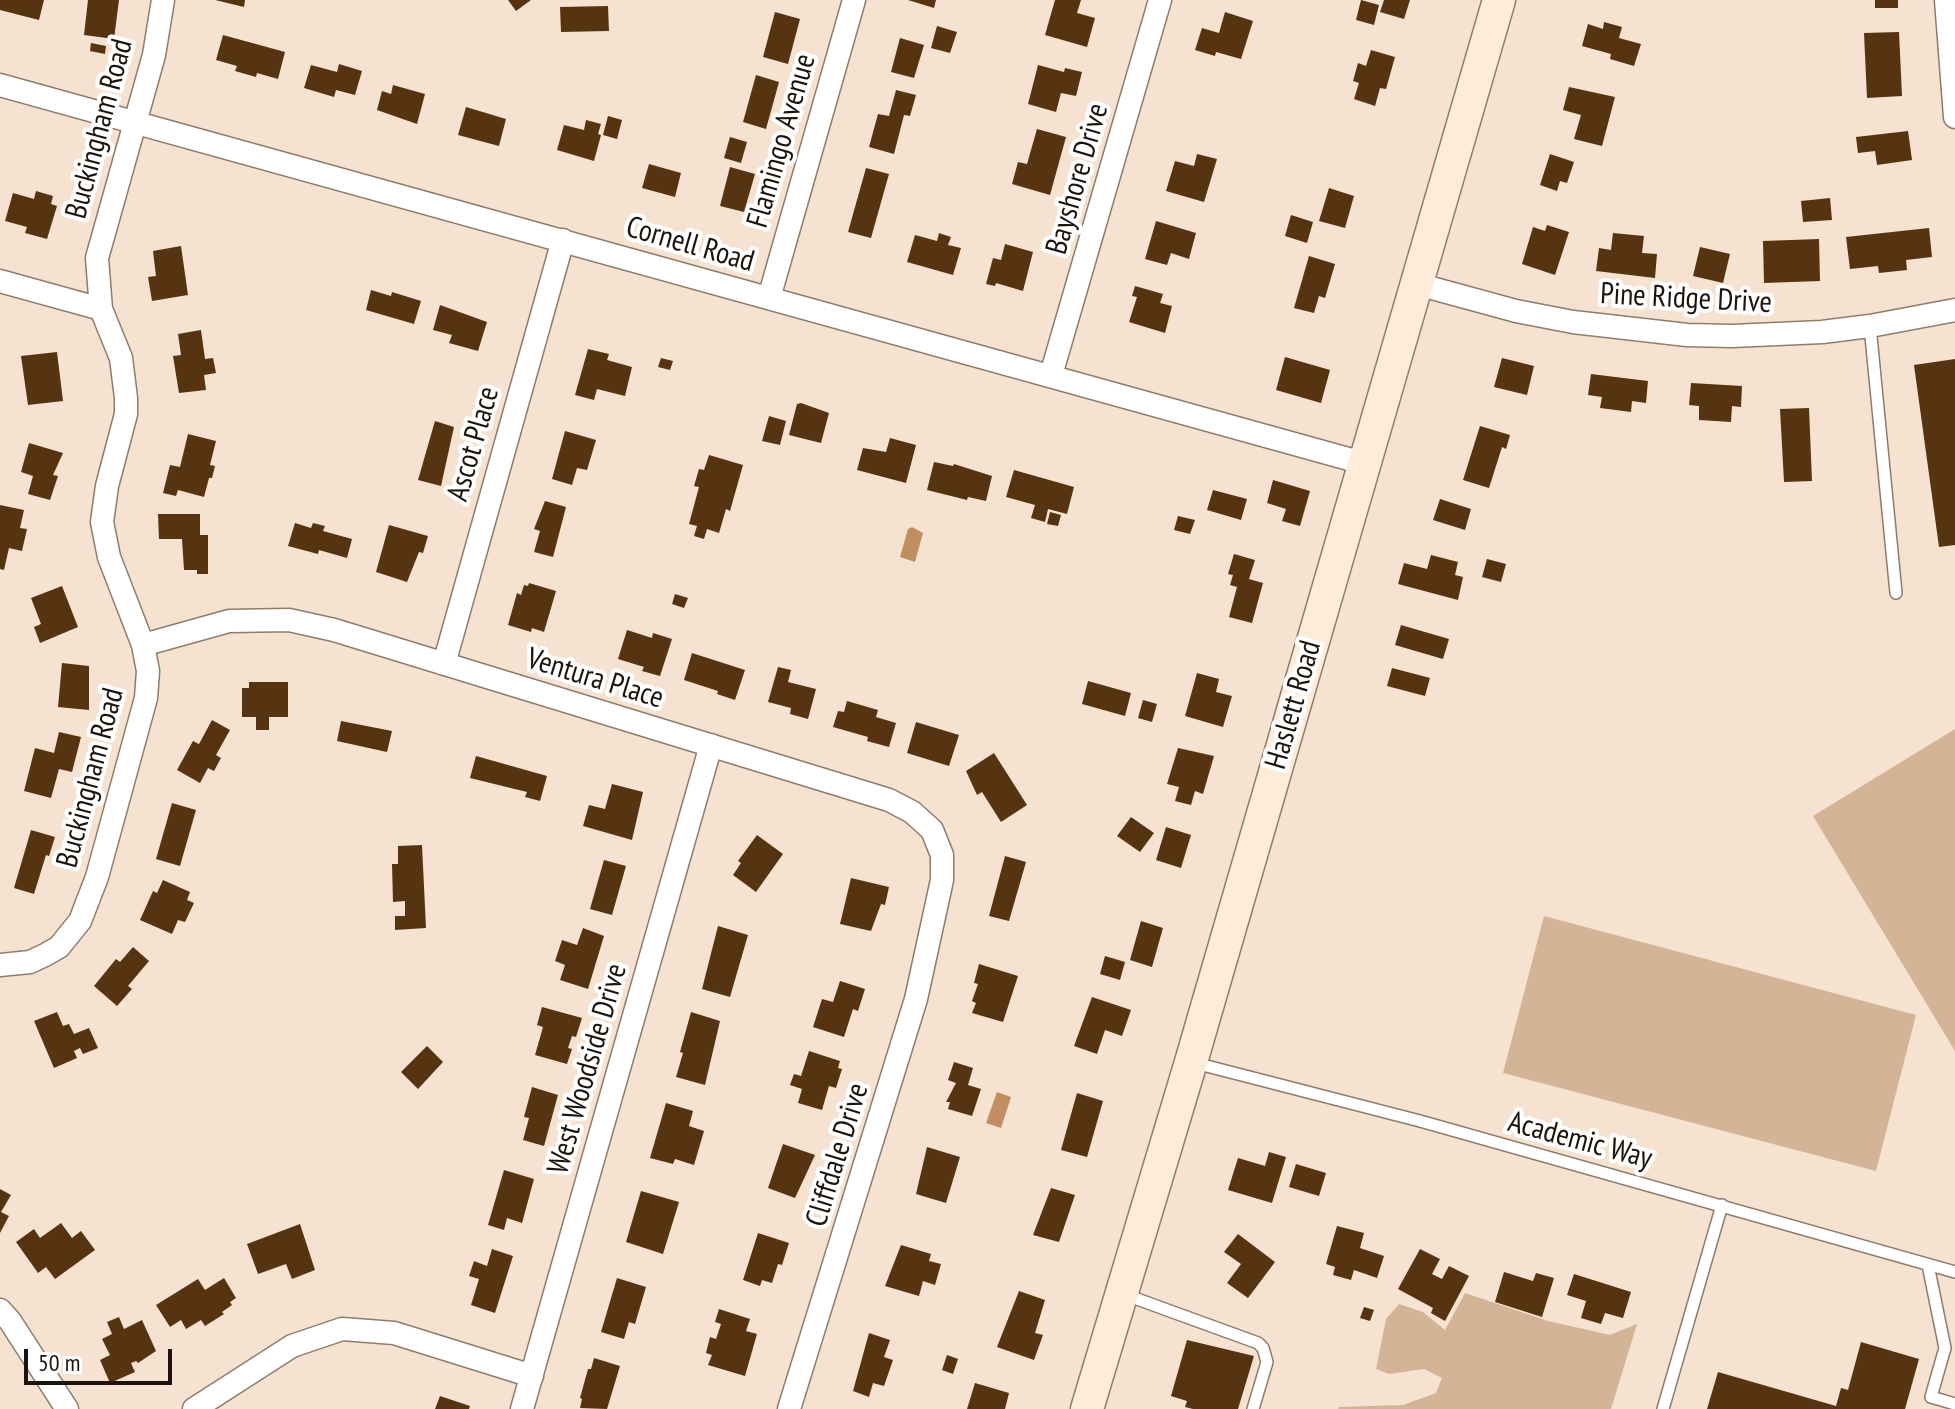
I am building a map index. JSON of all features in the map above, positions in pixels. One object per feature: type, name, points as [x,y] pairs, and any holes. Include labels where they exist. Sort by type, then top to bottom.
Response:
[{"type":"street","name":"Buckingham Road","points":[[0,965],[30,962],[59,947],[72,934],[91,897],[146,698],[148,671],[143,645],[104,540],[104,504],[123,429],[126,398],[121,358],[101,309],[97,258],[154,55],[163,0]]},
{"type":"street","name":"Flamingo Avenue","points":[[769,298],[854,0]]},
{"type":"street","name":"Bayshore Drive","points":[[1051,375],[1160,0]]},
{"type":"street","name":"Haslett Road","points":[[1087,1409],[1191,1062],[1499,0]]},
{"type":"street","points":[[1946,0],[1955,117]]},
{"type":"street","name":"Cornell Road","points":[[0,85],[1363,463]]},
{"type":"street","name":"Ascot Place","points":[[444,664],[563,240]]},
{"type":"street","points":[[0,281],[101,309]]},
{"type":"street","name":"Pine Ridge Drive","points":[[1417,284],[1516,311],[1573,322],[1644,331],[1732,336],[1870,326],[1955,310]]},
{"type":"street","name":"Ventura Place","points":[[143,645],[211,624],[268,619],[334,630],[889,800],[922,820],[932,830],[942,855],[942,880],[936,916]]},
{"type":"street","name":"West Woodside Drive","points":[[522,1409],[711,745]]},
{"type":"street","name":"Cliffdale Drive","points":[[789,1409],[912,1012],[936,916]]},
{"type":"street","points":[[0,1310],[67,1409]]},
{"type":"street","points":[[194,1409],[292,1346],[342,1329],[394,1333],[532,1376]]},
{"type":"lane","points":[[1870,326],[1896,593]]},
{"type":"lane","name":"Academic Way","points":[[1191,1062],[1420,1121],[1955,1272]]},
{"type":"lane","points":[[1663,1409],[1722,1205]]},
{"type":"lane","points":[[1928,1265],[1950,1350],[1931,1397],[1955,1404]]},
{"type":"lane","points":[[1121,1294],[1258,1343],[1267,1362],[1253,1409]]},
{"type":"shaded area","points":[[912,527],[923,533],[915,562],[900,557],[908,529]]},
{"type":"shaded area","points":[[1955,729],[1955,1051],[1813,816]]},
{"type":"shaded area","points":[[1544,916],[1916,1015],[1876,1171],[1503,1073]]},
{"type":"shaded area","points":[[997,1092],[1011,1097],[1001,1128],[986,1123]]},
{"type":"shaded area","points":[[1465,1293],[1548,1321],[1610,1335],[1637,1324],[1611,1409],[1338,1409],[1403,1405],[1436,1393],[1442,1378],[1424,1369],[1389,1374],[1376,1369],[1386,1319],[1399,1304],[1423,1312],[1445,1330]]},
{"type":"building","points":[[0,0],[44,0],[39,20],[0,10]]},
{"type":"building","points":[[88,0],[119,0],[114,39],[84,35]]},
{"type":"building","points":[[215,0],[245,0],[244,7]]},
{"type":"building","points":[[508,0],[531,0],[516,11]]},
{"type":"building","points":[[908,0],[936,0],[934,8]]},
{"type":"building","points":[[1055,0],[1081,0],[1077,13],[1095,18],[1087,47],[1045,35]]},
{"type":"building","points":[[1361,0],[1379,5],[1374,25],[1356,20]]},
{"type":"building","points":[[1384,0],[1410,0],[1404,19],[1380,12]]},
{"type":"building","points":[[1875,0],[1898,0],[1898,8],[1875,8]]},
{"type":"building","points":[[608,6],[609,31],[561,32],[560,7]]},
{"type":"building","points":[[775,12],[800,19],[788,64],[763,57]]},
{"type":"building","points":[[1225,12],[1253,21],[1241,59],[1195,50],[1202,28],[1219,33]]},
{"type":"building","points":[[1604,22],[1622,27],[1619,38],[1641,44],[1634,66],[1610,59],[1611,54],[1582,46],[1588,24],[1603,29]]},
{"type":"building","points":[[937,26],[957,32],[950,53],[931,48]]},
{"type":"building","points":[[1899,32],[1902,96],[1867,98],[1864,33]]},
{"type":"building","points":[[223,35],[285,52],[278,79],[235,71],[237,66],[216,60]]},
{"type":"building","points":[[900,38],[924,45],[914,78],[891,72]]},
{"type":"building","points":[[91,43],[106,46],[105,54],[90,51]]},
{"type":"building","points":[[1371,50],[1395,57],[1386,89],[1380,88],[1375,106],[1354,99],[1359,83],[1353,81],[1358,63],[1366,66]]},
{"type":"building","points":[[339,64],[362,71],[355,95],[336,90],[334,97],[304,88],[311,65],[337,72]]},
{"type":"building","points":[[1038,65],[1064,72],[1065,68],[1082,72],[1076,96],[1061,93],[1056,112],[1028,104]]},
{"type":"building","points":[[756,75],[779,82],[766,129],[743,122]]},
{"type":"building","points":[[393,85],[425,94],[417,124],[377,110],[382,91],[391,94]]},
{"type":"building","points":[[1569,87],[1615,97],[1602,146],[1574,139],[1581,115],[1563,110]]},
{"type":"building","points":[[896,90],[916,95],[910,116],[904,115],[894,154],[869,147],[878,114],[889,116]]},
{"type":"building","points":[[466,107],[506,119],[499,146],[458,135]]},
{"type":"building","points":[[608,116],[622,120],[617,139],[603,135]]},
{"type":"building","points":[[586,120],[601,124],[594,161],[557,150],[564,125],[584,130]]},
{"type":"building","points":[[1037,129],[1066,137],[1050,195],[1012,184],[1018,162],[1027,164]]},
{"type":"building","points":[[1908,131],[1912,160],[1877,165],[1875,151],[1858,153],[1856,137]]},
{"type":"building","points":[[730,137],[747,142],[741,163],[724,158]]},
{"type":"building","points":[[1197,154],[1217,159],[1204,202],[1166,191],[1175,161],[1194,166]]},
{"type":"building","points":[[1550,154],[1574,162],[1567,183],[1560,181],[1557,191],[1540,185]]},
{"type":"building","points":[[649,164],[681,173],[675,197],[642,188]]},
{"type":"building","points":[[730,167],[755,174],[744,212],[720,206]]},
{"type":"building","points":[[866,168],[889,174],[871,238],[848,232]]},
{"type":"building","points":[[1329,188],[1354,196],[1345,228],[1319,221]]},
{"type":"building","points":[[36,191],[53,196],[51,204],[57,206],[47,239],[25,233],[27,227],[5,221],[13,193],[34,199]]},
{"type":"building","points":[[1830,198],[1832,220],[1803,222],[1801,201]]},
{"type":"building","points":[[1291,215],[1313,222],[1307,243],[1285,236]]},
{"type":"building","points":[[1156,221],[1196,233],[1189,259],[1171,253],[1167,265],[1145,259]]},
{"type":"building","points":[[1547,225],[1569,232],[1555,275],[1522,264],[1533,227],[1545,231]]},
{"type":"building","points":[[1929,228],[1932,257],[1906,260],[1907,270],[1879,273],[1878,266],[1850,269],[1846,237]]},
{"type":"building","points":[[939,233],[951,237],[948,245],[961,248],[953,275],[907,262],[915,235],[937,241]]},
{"type":"building","points":[[1613,233],[1644,236],[1642,253],[1657,254],[1655,278],[1596,271],[1599,248],[1611,250]]},
{"type":"building","points":[[1819,239],[1820,281],[1764,283],[1763,241]]},
{"type":"building","points":[[1005,244],[1033,252],[1023,291],[996,283],[995,286],[986,284],[993,258],[1001,260]]},
{"type":"building","points":[[181,246],[188,295],[152,301],[148,277],[156,276],[153,251]]},
{"type":"building","points":[[1700,247],[1730,254],[1723,283],[1693,276]]},
{"type":"building","points":[[1309,256],[1335,264],[1325,298],[1319,296],[1314,313],[1294,308]]},
{"type":"building","points":[[1135,286],[1163,294],[1160,303],[1172,306],[1165,333],[1129,322],[1137,297],[1132,296]]},
{"type":"building","points":[[371,290],[391,296],[392,292],[421,301],[414,324],[366,310]]},
{"type":"building","points":[[440,305],[487,322],[478,351],[449,343],[452,335],[433,330]]},
{"type":"building","points":[[201,330],[205,359],[213,358],[216,373],[204,375],[206,390],[179,393],[173,356],[181,355],[178,334]]},
{"type":"building","points":[[588,349],[609,354],[607,360],[632,367],[625,396],[597,389],[594,400],[575,395]]},
{"type":"building","points":[[57,352],[63,401],[28,405],[21,356]]},
{"type":"building","points":[[1285,357],[1330,370],[1321,403],[1276,390]]},
{"type":"building","points":[[661,358],[673,361],[670,370],[658,367]]},
{"type":"building","points":[[1502,358],[1534,366],[1527,395],[1494,387]]},
{"type":"building","points":[[1955,359],[1955,545],[1939,547],[1914,365]]},
{"type":"building","points":[[1591,374],[1648,381],[1646,403],[1632,401],[1631,412],[1600,408],[1602,397],[1588,395]]},
{"type":"building","points":[[1691,383],[1742,386],[1741,407],[1732,406],[1731,422],[1699,420],[1699,406],[1689,405]]},
{"type":"building","points":[[797,404],[829,413],[821,443],[789,435]]},
{"type":"building","points":[[1809,408],[1812,481],[1784,482],[1780,409]]},
{"type":"building","points":[[769,416],[786,421],[780,445],[762,441]]},
{"type":"building","points":[[435,421],[454,427],[441,486],[418,480]]},
{"type":"building","points":[[1480,426],[1510,435],[1506,449],[1502,447],[1489,488],[1463,480]]},
{"type":"building","points":[[565,431],[596,440],[587,470],[577,468],[572,485],[552,479]]},
{"type":"building","points":[[188,434],[216,441],[210,465],[215,466],[204,497],[178,490],[176,496],[163,493],[170,465],[180,467]]},
{"type":"building","points":[[890,438],[916,445],[906,483],[857,470],[863,448],[886,452]]},
{"type":"building","points":[[29,443],[63,453],[53,475],[58,476],[50,500],[28,494],[33,476],[21,472]]},
{"type":"building","points":[[709,455],[743,465],[730,511],[726,509],[719,533],[707,529],[704,539],[694,536],[697,526],[689,524],[699,487],[694,486],[699,469],[704,470]]},
{"type":"building","points":[[934,462],[954,464],[992,476],[986,501],[968,497],[967,500],[927,490]]},
{"type":"building","points":[[1014,470],[1074,487],[1067,514],[1048,509],[1045,522],[1031,518],[1035,505],[1006,497]]},
{"type":"building","points":[[1273,480],[1310,491],[1300,526],[1282,521],[1286,509],[1267,503]]},
{"type":"building","points":[[1213,490],[1247,499],[1241,520],[1207,510]]},
{"type":"building","points":[[1440,499],[1471,509],[1465,530],[1433,520]]},
{"type":"building","points":[[545,501],[566,507],[553,557],[534,552],[540,531],[534,529]]},
{"type":"building","points":[[0,505],[24,510],[20,528],[27,529],[22,551],[9,548],[4,570],[0,569]]},
{"type":"building","points":[[1050,512],[1061,515],[1058,526],[1047,524]]},
{"type":"building","points":[[158,514],[200,514],[200,535],[208,535],[208,574],[184,570],[182,539],[159,539]]},
{"type":"building","points":[[1178,516],[1195,520],[1190,534],[1174,530]]},
{"type":"building","points":[[295,523],[311,528],[313,523],[325,526],[323,531],[352,539],[347,558],[288,546]]},
{"type":"building","points":[[389,525],[428,536],[423,553],[419,552],[407,582],[376,572]]},
{"type":"building","points":[[1234,554],[1255,560],[1249,579],[1263,583],[1252,623],[1229,617],[1237,587],[1230,585],[1233,575],[1228,574]]},
{"type":"building","points":[[1431,555],[1458,562],[1455,575],[1463,577],[1458,600],[1398,584],[1404,563],[1427,569]]},
{"type":"building","points":[[1487,559],[1506,564],[1501,582],[1482,577]]},
{"type":"building","points":[[529,583],[556,591],[544,632],[532,628],[531,632],[508,625],[517,593],[521,595],[524,585],[528,586]]},
{"type":"building","points":[[62,586],[78,627],[40,643],[34,627],[41,624],[31,598]]},
{"type":"building","points":[[675,594],[688,598],[684,608],[672,604]]},
{"type":"building","points":[[1401,625],[1449,639],[1443,659],[1395,645]]},
{"type":"building","points":[[627,630],[652,638],[653,633],[672,639],[660,676],[618,659]]},
{"type":"building","points":[[692,653],[745,670],[735,700],[684,680]]},
{"type":"building","points":[[62,663],[89,666],[89,710],[58,707]]},
{"type":"building","points":[[778,667],[791,670],[788,682],[816,689],[808,719],[790,714],[791,708],[768,702]]},
{"type":"building","points":[[1392,668],[1430,678],[1425,696],[1387,686]]},
{"type":"building","points":[[1197,673],[1219,679],[1216,692],[1232,696],[1223,727],[1185,716]]},
{"type":"building","points":[[1088,681],[1131,693],[1125,716],[1082,704]]},
{"type":"building","points":[[249,682],[288,682],[288,717],[269,717],[269,730],[256,730],[256,717],[242,717],[242,688],[249,688]]},
{"type":"building","points":[[1143,700],[1157,704],[1152,722],[1138,718]]},
{"type":"building","points":[[847,701],[878,710],[876,717],[896,723],[889,747],[833,727],[838,711],[844,712]]},
{"type":"building","points":[[212,720],[230,730],[216,755],[221,758],[214,771],[208,768],[200,783],[177,770],[193,741],[199,744]]},
{"type":"building","points":[[341,721],[392,731],[387,752],[337,741]]},
{"type":"building","points":[[916,722],[959,735],[949,766],[907,753]]},
{"type":"building","points":[[59,732],[81,737],[72,772],[59,769],[51,798],[24,791],[35,748],[54,753]]},
{"type":"building","points":[[1178,748],[1214,756],[1203,794],[1195,791],[1191,805],[1175,801],[1179,787],[1167,784]]},
{"type":"building","points":[[994,753],[1027,805],[1001,822],[982,792],[977,795],[966,771]]},
{"type":"building","points":[[476,756],[547,776],[540,801],[525,797],[527,792],[470,778]]},
{"type":"building","points":[[612,784],[643,792],[632,840],[583,826],[589,805],[605,809]]},
{"type":"building","points":[[172,803],[196,810],[180,866],[156,859]]},
{"type":"building","points":[[1131,817],[1154,833],[1140,852],[1117,836]]},
{"type":"building","points":[[1166,827],[1191,835],[1181,868],[1156,860]]},
{"type":"building","points":[[31,830],[55,837],[34,894],[14,888]]},
{"type":"building","points":[[757,835],[783,854],[756,892],[733,875],[741,863],[738,861]]},
{"type":"building","points":[[422,845],[426,928],[395,930],[395,916],[405,916],[405,901],[393,902],[392,864],[398,864],[398,846]]},
{"type":"building","points":[[1005,856],[1026,862],[1009,921],[989,916]]},
{"type":"building","points":[[604,860],[626,866],[612,915],[590,909]]},
{"type":"building","points":[[851,878],[889,887],[885,905],[881,904],[871,931],[840,924]]},
{"type":"building","points":[[163,880],[190,892],[187,900],[194,903],[185,922],[178,920],[172,934],[140,920],[153,891],[157,893]]},
{"type":"building","points":[[1141,921],[1163,928],[1152,967],[1130,960]]},
{"type":"building","points":[[718,926],[748,935],[730,997],[702,989]]},
{"type":"building","points":[[583,928],[604,936],[588,989],[560,980],[565,965],[555,961],[562,940],[577,945]]},
{"type":"building","points":[[133,947],[149,961],[128,986],[132,989],[117,1006],[94,986],[116,959],[120,962]]},
{"type":"building","points":[[1105,956],[1125,962],[1120,980],[1100,974]]},
{"type":"building","points":[[979,964],[1018,976],[1003,1022],[972,1013],[976,1003],[972,1001],[978,984],[974,983]]},
{"type":"building","points":[[840,981],[865,989],[858,1011],[853,1009],[844,1037],[813,1027],[822,999],[833,1002]]},
{"type":"building","points":[[1092,997],[1131,1010],[1122,1036],[1105,1030],[1097,1054],[1074,1046]]},
{"type":"building","points":[[542,1007],[582,1018],[576,1037],[572,1036],[568,1048],[572,1049],[567,1064],[535,1055],[543,1027],[537,1025]]},
{"type":"building","points":[[57,1012],[63,1026],[69,1024],[74,1034],[89,1028],[98,1048],[83,1054],[80,1048],[74,1051],[77,1058],[54,1068],[34,1021]]},
{"type":"building","points":[[691,1012],[720,1021],[705,1085],[676,1077]]},
{"type":"building","points":[[427,1046],[443,1062],[418,1089],[401,1072]]},
{"type":"building","points":[[809,1051],[840,1061],[838,1068],[842,1069],[836,1088],[829,1086],[822,1110],[798,1103],[802,1089],[790,1085],[794,1074],[801,1076]]},
{"type":"building","points":[[954,1062],[973,1068],[968,1085],[981,1089],[972,1116],[948,1109],[950,1102],[946,1102],[956,1083],[948,1080]]},
{"type":"building","points":[[532,1087],[558,1095],[544,1146],[523,1140],[529,1118],[524,1117]]},
{"type":"building","points":[[1077,1093],[1103,1101],[1087,1157],[1061,1150]]},
{"type":"building","points":[[666,1103],[693,1111],[689,1126],[704,1131],[694,1165],[675,1159],[673,1164],[650,1158]]},
{"type":"building","points":[[783,1144],[815,1155],[795,1198],[768,1188]]},
{"type":"building","points":[[927,1147],[960,1157],[946,1203],[916,1194]]},
{"type":"building","points":[[1269,1152],[1286,1157],[1272,1203],[1228,1190],[1238,1158],[1265,1166]]},
{"type":"building","points":[[1296,1164],[1326,1173],[1319,1196],[1289,1187]]},
{"type":"building","points":[[504,1170],[534,1179],[522,1223],[507,1218],[504,1230],[488,1225]]},
{"type":"building","points":[[1051,1188],[1075,1195],[1059,1242],[1033,1235]]},
{"type":"building","points":[[0,1189],[11,1195],[1,1212],[9,1216],[0,1233]]},
{"type":"building","points":[[641,1191],[679,1202],[663,1254],[626,1242]]},
{"type":"building","points":[[61,1223],[72,1238],[81,1231],[95,1250],[55,1279],[46,1267],[38,1273],[16,1242],[34,1229],[40,1238]]},
{"type":"building","points":[[300,1224],[315,1270],[292,1279],[286,1264],[258,1274],[247,1244]]},
{"type":"building","points":[[1337,1226],[1364,1233],[1360,1248],[1384,1256],[1377,1278],[1354,1270],[1351,1280],[1333,1275],[1335,1267],[1326,1264]]},
{"type":"building","points":[[758,1233],[789,1243],[772,1283],[762,1280],[760,1286],[743,1280]]},
{"type":"building","points":[[1238,1234],[1275,1262],[1248,1298],[1227,1283],[1241,1264],[1224,1252]]},
{"type":"building","points":[[901,1245],[931,1254],[929,1261],[941,1264],[935,1285],[923,1281],[919,1296],[885,1286]]},
{"type":"building","points":[[492,1249],[513,1256],[495,1313],[471,1305],[479,1279],[469,1276],[474,1261],[487,1266]]},
{"type":"building","points":[[1420,1249],[1440,1259],[1432,1274],[1442,1279],[1449,1266],[1469,1276],[1445,1321],[1431,1313],[1433,1308],[1398,1289]]},
{"type":"building","points":[[1504,1272],[1533,1281],[1536,1273],[1554,1278],[1542,1317],[1495,1302]]},
{"type":"building","points":[[1574,1274],[1631,1292],[1623,1318],[1605,1313],[1601,1324],[1581,1318],[1586,1301],[1567,1295]]},
{"type":"building","points":[[224,1278],[236,1298],[222,1312],[224,1314],[205,1326],[201,1320],[186,1329],[181,1320],[170,1327],[156,1305],[198,1279],[205,1290]]},
{"type":"building","points":[[617,1278],[646,1287],[635,1324],[629,1322],[624,1339],[601,1332]]},
{"type":"building","points":[[1019,1291],[1045,1300],[1035,1333],[1043,1335],[1034,1360],[997,1347]]},
{"type":"building","points":[[1364,1307],[1374,1310],[1370,1321],[1360,1318]]},
{"type":"building","points":[[719,1309],[750,1319],[746,1331],[757,1334],[745,1376],[708,1365],[712,1355],[706,1353],[710,1337],[716,1339],[721,1324],[715,1322]]},
{"type":"building","points":[[119,1317],[124,1329],[142,1320],[156,1351],[138,1363],[131,1363],[135,1372],[110,1383],[100,1360],[110,1355],[102,1339],[112,1334],[107,1322]]},
{"type":"building","points":[[869,1333],[890,1340],[884,1357],[893,1360],[884,1386],[873,1383],[869,1397],[853,1391]]},
{"type":"building","points":[[1187,1340],[1254,1356],[1238,1409],[1193,1409],[1185,1407],[1187,1401],[1171,1396]]},
{"type":"building","points":[[1861,1342],[1919,1359],[1905,1409],[1707,1409],[1718,1372],[1836,1406],[1841,1388],[1848,1390]]},
{"type":"building","points":[[947,1355],[958,1359],[953,1374],[942,1370]]},
{"type":"building","points":[[594,1358],[620,1366],[607,1409],[580,1408],[588,1369],[591,1369]]},
{"type":"building","points":[[975,1383],[1009,1393],[1005,1409],[967,1409]]},
{"type":"building","points":[[440,1396],[470,1406],[469,1409],[435,1409]]}]
